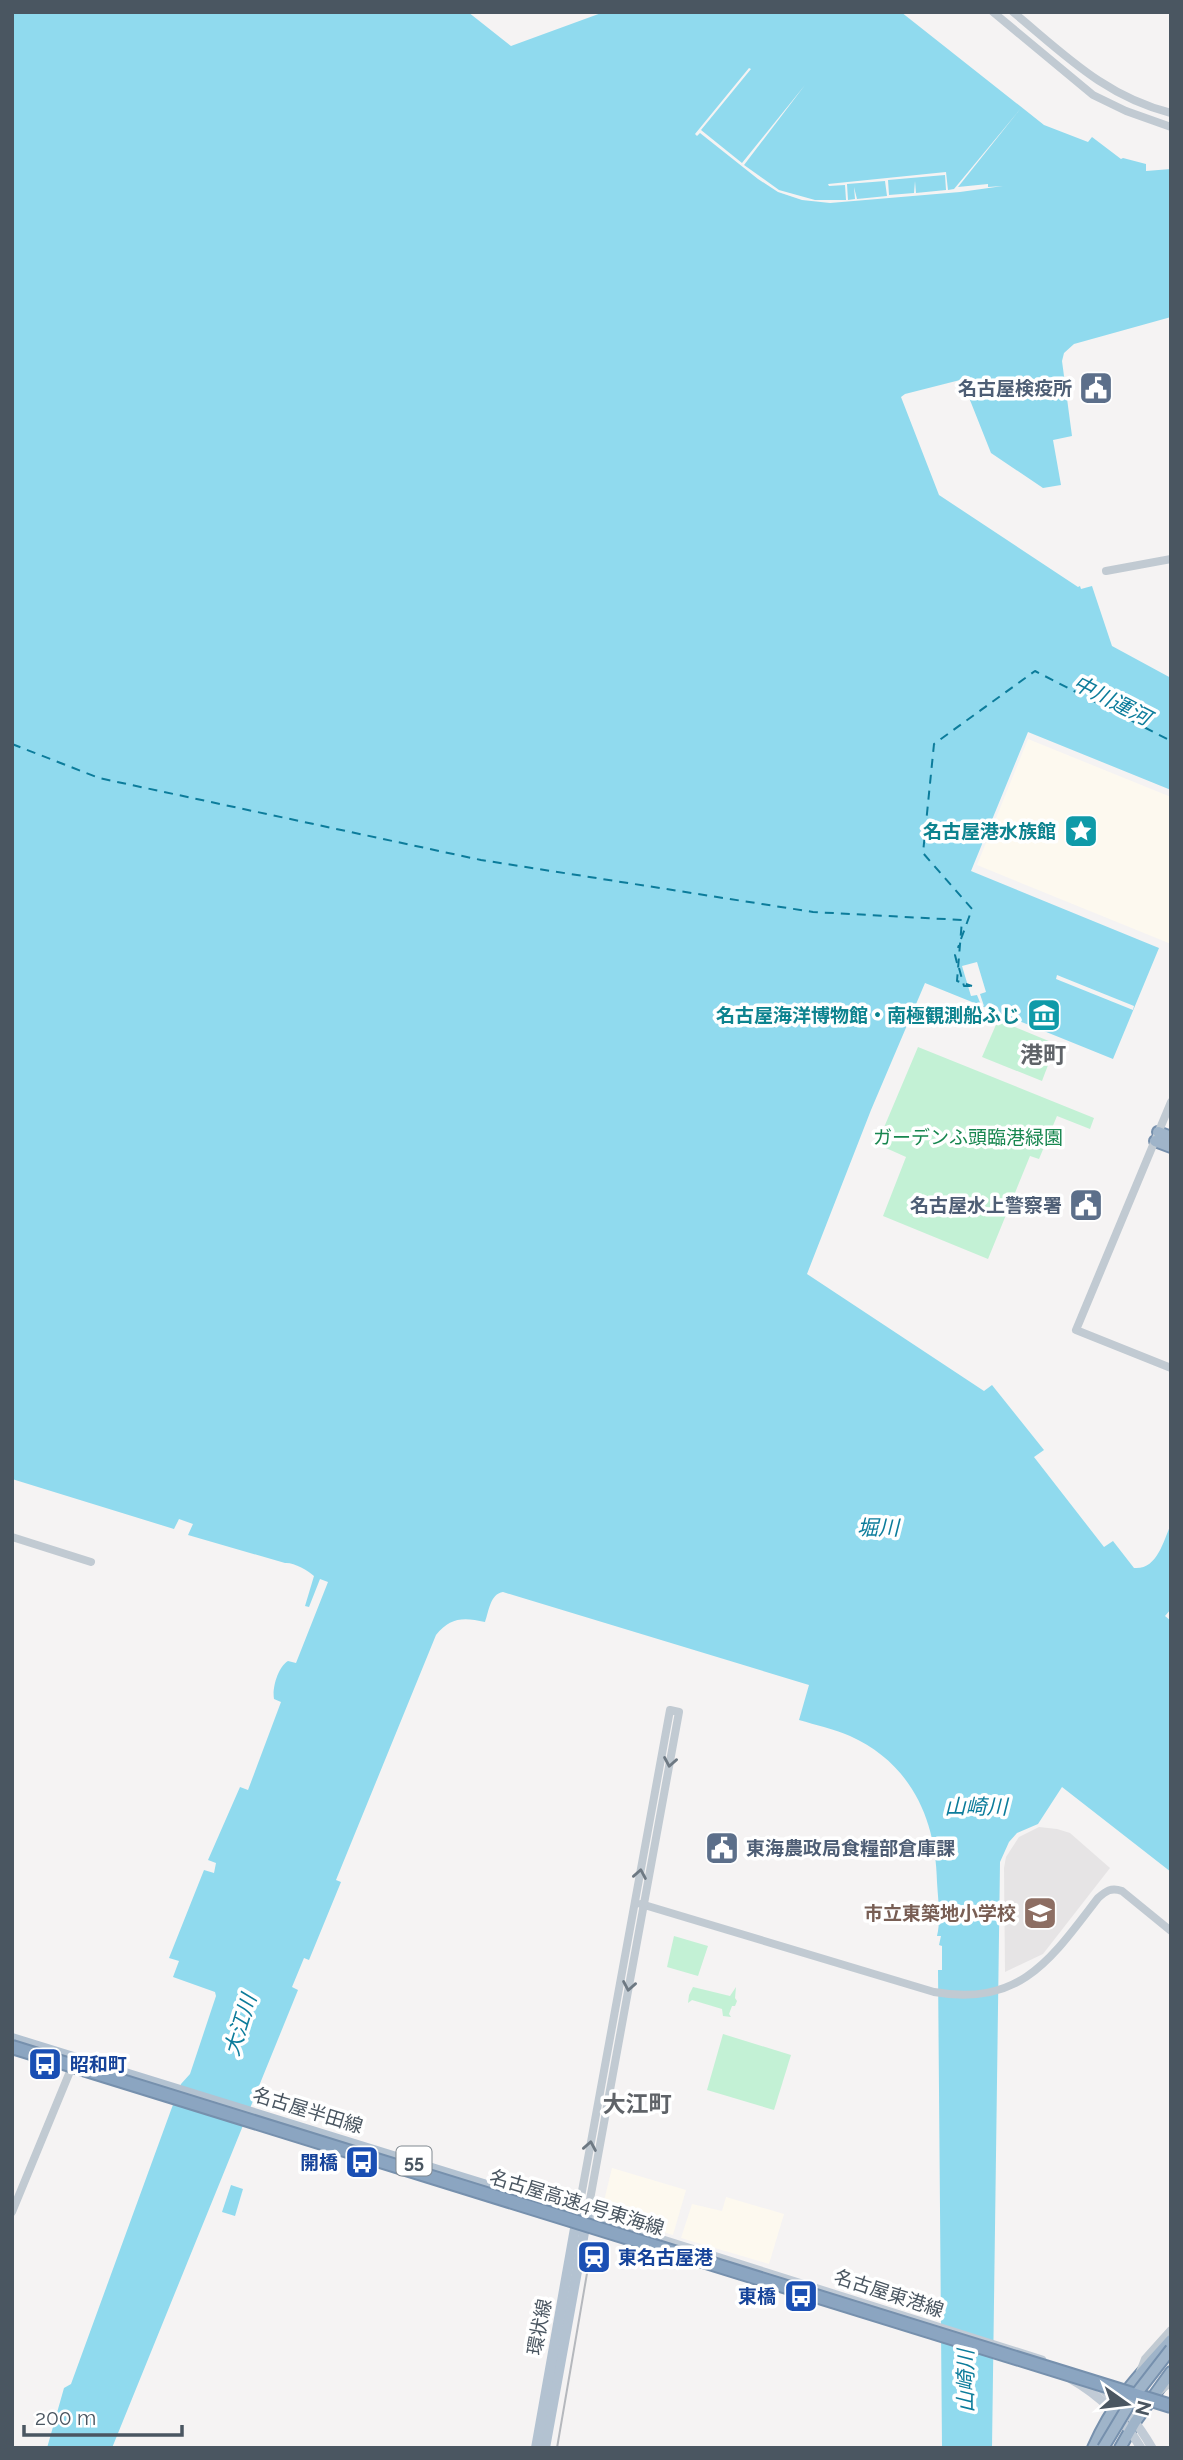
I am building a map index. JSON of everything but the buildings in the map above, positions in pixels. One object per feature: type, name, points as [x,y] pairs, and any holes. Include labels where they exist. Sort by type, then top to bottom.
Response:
[{"type":"highway","points":[[1157,1136],[1171,1137]]},
{"type":"highway","points":[[1157,1136],[1171,1147]]},
{"type":"highway","name":"名古屋高速4号東海線","points":[[12,2039],[1171,2398]]},
{"type":"highway","name":"名古屋高速4号東海線","points":[[12,2050],[1171,2406]]},
{"type":"highway","points":[[1093,2448],[1115,2405],[1171,2340]]},
{"type":"highway","points":[[1104,2448],[1133,2398],[1171,2349]]},
{"type":"highway","points":[[1111,2448],[1138,2401],[1171,2358]]},
{"type":"highway","points":[[1120,2448],[1171,2372]]},
{"type":"main road","name":"名古屋半田線","points":[[12,2039],[249,2111],[582,2218]]},
{"type":"main road","name":"名古屋半田線","points":[[12,2050],[439,2182],[582,2218]]},
{"type":"main road","name":"名古屋東港線","points":[[582,2218],[1004,2349],[1050,2367],[1115,2405],[1152,2448]]},
{"type":"main road","name":"環状線","points":[[536,2448],[582,2218]]},
{"type":"main road","name":"環状線","points":[[545,2448],[582,2218]]},
{"type":"main road","name":"名古屋東港線","points":[[1133,2426],[1141,2448]]},
{"type":"street","points":[[993,12],[1093,95],[1126,111],[1171,127]]},
{"type":"street","points":[[1013,12],[1098,83],[1130,100],[1171,113]]},
{"type":"street","points":[[1106,571],[1171,559]]},
{"type":"street","points":[[1171,1102],[1076,1330],[1171,1368]]},
{"type":"street","points":[[12,1537],[91,1562]]},
{"type":"street","points":[[582,2218],[639,1903],[670,1710],[679,1712],[639,1903]]},
{"type":"street","points":[[639,1903],[934,1992],[968,1995],[1003,1988],[1034,1973],[1050,1960],[1106,1891],[1114,1888],[1122,1891],[1171,1931]]},
{"type":"street","points":[[12,2211],[71,2069]]},
{"type":"street","points":[[1139,2375],[1145,2359],[1171,2330]]},
{"type":"street","points":[[1154,2395],[1171,2382]]},
{"type":"shaded area","name":"名古屋港水族館","points":[[1028,739],[1171,797],[1171,944],[977,865]]},
{"type":"shaded area","name":"市立東築地小学校","points":[[1039,1827],[1070,1833],[1110,1868],[1043,1954],[1005,1972],[1006,1857],[1019,1837]]},
{"type":"shaded area","points":[[612,2168],[686,2190],[673,2235],[606,2215],[607,2210],[602,2209]]},
{"type":"shaded area","points":[[726,2197],[784,2214],[769,2264],[681,2238],[692,2204],[722,2211]]},
{"type":"green space","points":[[998,1020],[1056,1044],[1042,1081],[982,1057]]},
{"type":"green space","name":"ガーデンふ頭臨港緑園","points":[[918,1047],[1094,1118],[1090,1129],[1057,1116],[1039,1159],[1030,1156],[988,1259],[883,1216],[906,1157],[877,1144]]},
{"type":"green space","points":[[674,1936],[708,1946],[698,1976],[667,1967]]},
{"type":"green space","points":[[693,1987],[730,1996],[736,1987],[737,2001],[729,2014],[731,2017],[723,2016],[722,2009],[692,2000],[688,2003]]},
{"type":"green space","points":[[723,2034],[791,2055],[774,2110],[707,2090]]},
{"type":"water","points":[[12,12],[468,12],[511,46],[604,12],[901,12],[1044,125],[1088,142],[1092,137],[1121,159],[1146,164],[1146,171],[1171,169],[1171,317],[1074,344],[1064,353],[1062,361],[1072,436],[1053,440],[1061,485],[1043,488],[991,453],[964,379],[901,397],[939,495],[1081,589],[1092,586],[1112,646],[1171,678],[1171,790],[1028,732],[971,871],[1159,948],[1113,1059],[925,983],[871,1110],[807,1274],[984,1391],[992,1385],[1044,1450],[1034,1457],[1104,1547],[1113,1541],[1134,1568],[1154,1560],[1171,1524],[1171,1609],[1165,1616],[1171,1621],[1171,1872],[1062,1787],[1038,1824],[1017,1833],[1009,1842],[1000,1862],[992,2448],[942,2448],[938,1970],[942,1970],[942,1946],[939,1945],[941,1936],[937,1936],[939,1916],[935,1858],[925,1815],[916,1795],[889,1761],[871,1747],[850,1736],[799,1720],[809,1685],[503,1592],[493,1599],[485,1622],[458,1620],[441,1629],[436,1635],[336,1880],[341,1882],[309,1960],[304,1958],[292,1987],[298,1990],[112,2448],[47,2448],[64,2388],[71,2384],[171,2110],[181,2084],[190,2074],[216,1996],[215,1992],[173,1977],[179,1961],[169,1958],[204,1870],[214,1873],[216,1863],[208,1860],[240,1787],[248,1790],[281,1702],[274,1699],[279,1673],[288,1661],[296,1663],[328,1582],[320,1579],[309,1607],[305,1606],[314,1576],[300,1567],[188,1535],[193,1524],[179,1519],[174,1529],[12,1479]]},
{"type":"water","points":[[231,2185],[243,2189],[235,2216],[222,2212]]},
{"type":"pier","points":[[749,68],[751,69],[701,130],[742,163],[805,85],[744,165],[779,190],[815,200],[846,200],[845,185],[828,184],[946,172],[948,190],[954,189],[1021,108],[958,187],[988,184],[988,187],[1003,186],[830,203],[802,200],[778,192],[700,133],[697,136],[695,134]],"holes":[[[945,175],[946,190],[916,193],[915,181],[914,193],[889,195],[888,180]],[[885,181],[887,196],[857,199],[854,187],[855,199],[848,200],[847,184]]]},
{"type":"pier","points":[[977,962],[986,992],[980,994],[984,1006],[977,995],[971,996],[962,966]]},
{"type":"pier","points":[[1057,975],[1134,1006],[1133,1010],[1056,979]]},
{"type":"ferry route","points":[[961,939],[972,909],[923,853],[934,744],[1035,671],[1171,741]]},
{"type":"ferry route","points":[[12,744],[99,778],[481,860],[813,912],[962,920],[957,981],[972,986]]},
{"type":"ferry route","points":[[957,963],[955,955],[959,945]]},
{"type":"ferry route","points":[[959,968],[964,986],[971,986]]},
{"type":"railway","points":[[557,2448],[591,2250]]},
{"type":"place","name":"名古屋検疫所","points":[[1096,388]]},
{"type":"place","name":"名古屋港水族館","points":[[1081,831]]},
{"type":"place","name":"名古屋海洋博物館・南極観測船ふじ","points":[[1044,1015]]},
{"type":"place","name":"名古屋水上警察署","points":[[1086,1205]]},
{"type":"place","name":"東海農政局食糧部倉庫課","points":[[722,1848]]},
{"type":"place","name":"市立東築地小学校","points":[[1040,1913]]},
{"type":"place","name":"昭和町","points":[[45,2064]]},
{"type":"place","name":"開橋","points":[[362,2162]]},
{"type":"place","name":"東名古屋港","points":[[594,2257]]},
{"type":"place","name":"東橋","points":[[801,2296]]},
{"type":"district","name":"港町","points":[[1043,1054]]},
{"type":"district","name":"大江町","points":[[637,2103]]},
{"type":"water label","name":"中川運河","points":[[1112,700]]},
{"type":"water label","name":"堀川","points":[[878,1527]]},
{"type":"water label","name":"山崎川","points":[[976,1806]]},
{"type":"water label","name":"大江川","points":[[240,2025]]},
{"type":"water label","name":"山崎川","points":[[965,2381]]}]
